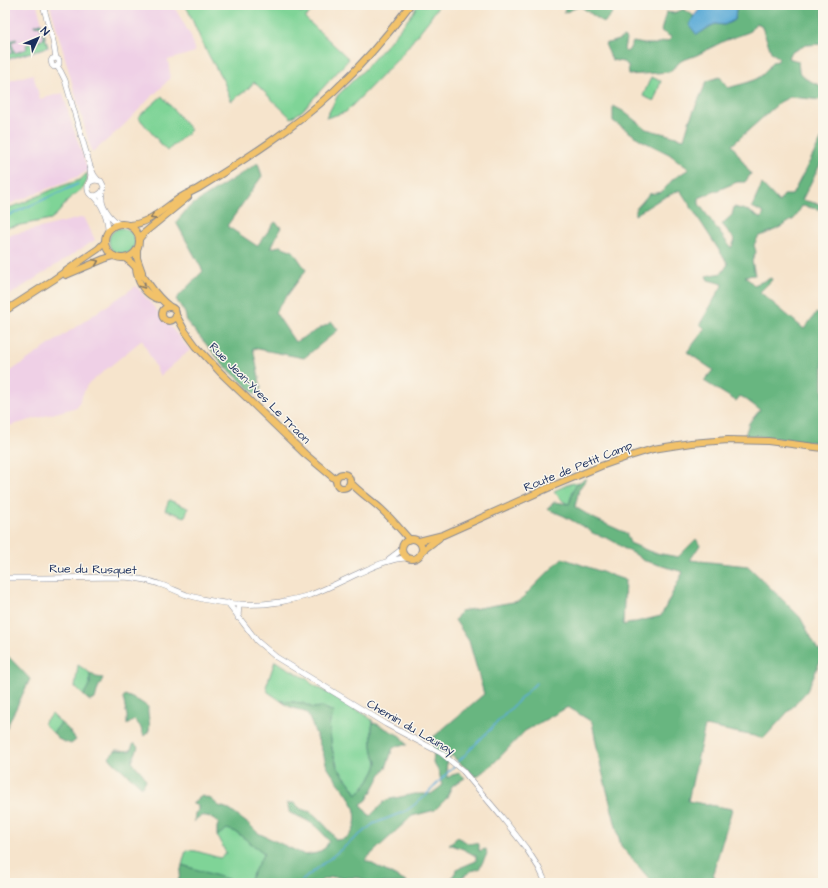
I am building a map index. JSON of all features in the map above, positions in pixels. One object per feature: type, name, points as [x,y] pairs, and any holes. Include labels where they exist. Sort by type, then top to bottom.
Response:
[{"type":"main road","points":[[137,250],[130,257],[119,258],[114,256],[108,250],[105,242],[108,230],[119,224],[130,225],[140,223],[154,216],[176,200],[197,189],[277,138],[342,84],[368,57],[410,5]]},
{"type":"main road","points":[[143,276],[137,258],[137,250],[140,239],[144,233],[197,189]]},
{"type":"main road","points":[[130,225],[137,231],[140,239]]},
{"type":"main road","points":[[5,311],[98,249],[105,242]]},
{"type":"main road","points":[[53,280],[114,256]]},
{"type":"main road","points":[[125,258],[143,276],[157,297],[162,310],[161,314],[163,318],[171,321],[185,331]]},
{"type":"main road","points":[[135,267],[141,285],[150,295],[157,297],[175,309],[176,315],[174,320],[171,321]]},
{"type":"main road","points":[[162,310],[169,306]]},
{"type":"main road","name":"Rue Jean-Yves Le Traon","points":[[176,315],[196,346],[220,372],[300,449],[320,466],[338,478]]},
{"type":"main road","name":"Route de Petit Camp","points":[[419,542],[443,535],[601,466],[653,450],[691,443],[728,440],[768,441],[823,448]]},
{"type":"main road","points":[[343,474],[347,476],[349,479],[348,485],[341,488],[338,486],[336,483],[338,478],[343,474]]},
{"type":"main road","points":[[348,485],[381,509],[390,517],[409,539],[419,542],[422,551],[416,559],[410,560],[403,556],[396,525]]},
{"type":"main road","name":"Route de Petit Camp","points":[[422,551],[443,535]]},
{"type":"main road","points":[[402,547],[409,539]]},
{"type":"street","points":[[43,5],[56,58],[60,62],[57,66],[65,80],[90,166],[91,172],[88,190],[90,194],[98,200],[103,210],[108,230]]},
{"type":"street","points":[[90,166],[94,175],[103,185],[104,189],[101,196],[103,205],[110,216],[119,224]]},
{"type":"street","points":[[90,182],[98,180]]},
{"type":"street","points":[[94,196],[102,193]]},
{"type":"street","points":[[383,563],[402,547]]},
{"type":"street","points":[[383,563],[398,558],[406,558]]},
{"type":"street","name":"Rue du Rusquet","points":[[5,578],[134,578],[148,580],[187,595],[228,604],[249,604],[278,602],[310,595],[383,563]]},
{"type":"street","name":"Chemin du Launay","points":[[228,604],[257,641],[276,657],[386,724],[441,753],[463,771],[526,848],[539,868],[546,883]]},
{"type":"street","points":[[238,618],[239,604]]},
{"type":"shaded area","points":[[5,5],[37,5],[49,48],[5,61]]},
{"type":"shaded area","points":[[50,5],[173,5],[191,36],[195,52],[168,60],[170,73],[169,79],[123,126],[92,153]]},
{"type":"shaded area","points":[[33,74],[40,99],[63,93],[72,125],[88,170],[79,176],[5,206],[5,82]]},
{"type":"shaded area","points":[[84,217],[95,240],[5,298],[5,236]]},
{"type":"shaded area","points":[[136,286],[190,350],[160,376],[142,340],[87,385],[77,407],[5,427],[5,375]]},
{"type":"green space","points":[[184,5],[298,5],[302,14],[302,5],[317,5],[305,18],[349,59],[302,111],[291,118],[254,82],[247,90],[231,101],[224,82],[204,47],[188,10]]},
{"type":"green space","points":[[418,5],[439,5],[399,58],[346,112],[326,118],[338,95],[364,70],[389,42]]},
{"type":"green space","points":[[566,5],[615,5],[617,7],[604,23],[580,6],[564,13]]},
{"type":"green space","points":[[740,5],[823,5],[823,44],[806,45],[790,53],[788,58],[798,61],[799,71],[806,79],[823,87],[823,100],[790,97],[780,102],[732,145],[751,174],[745,182],[737,182],[699,198],[699,204],[731,248],[735,240],[722,224],[732,215],[734,207],[749,211],[761,219],[764,213],[752,207],[762,184],[779,202],[784,195],[792,195],[823,136],[823,159],[802,200],[823,205],[823,210],[802,206],[794,219],[777,229],[758,237],[754,245],[756,252],[752,261],[755,275],[745,276],[754,285],[771,278],[772,280],[760,292],[804,329],[816,313],[823,316],[822,443],[745,435],[749,423],[760,410],[744,398],[740,396],[736,401],[704,381],[713,370],[687,352],[705,329],[700,324],[723,284],[708,280],[706,276],[722,273],[728,264],[680,190],[659,200],[635,215],[635,210],[649,194],[662,192],[673,179],[689,169],[669,154],[641,140],[613,121],[613,106],[623,111],[646,129],[684,139],[690,119],[707,81],[720,77],[728,88],[753,80],[764,74],[772,62],[778,61],[779,58],[771,52],[761,25],[756,23],[749,32],[724,41],[697,55],[681,61],[669,72],[629,75],[628,65],[623,62],[612,60],[605,44],[624,37],[626,39],[624,49],[626,52],[629,50],[633,42],[656,44],[670,40],[671,37],[661,31],[666,12],[674,13],[684,9],[694,16],[689,25],[702,32],[715,24],[724,25],[735,20],[736,10]]},
{"type":"green space","points":[[41,23],[48,47],[5,60],[5,55],[13,53],[10,44],[8,44],[9,41],[17,40],[11,42],[15,53],[27,49],[26,45],[28,44],[44,39],[40,25],[34,26]]},
{"type":"green space","points":[[651,77],[661,81],[654,101],[643,96]]},
{"type":"green space","points":[[162,96],[191,130],[167,151],[138,117]]},
{"type":"green space","points":[[258,163],[262,176],[227,226],[257,246],[275,222],[281,227],[271,248],[280,246],[293,251],[306,270],[275,312],[295,342],[332,322],[338,330],[304,358],[253,348],[261,388],[256,395],[224,365],[187,322],[185,313],[176,299],[203,271],[176,222],[189,207]]},
{"type":"green space","points":[[87,173],[87,181],[83,188],[70,198],[51,219],[5,228],[5,209],[80,180]]},
{"type":"green space","points":[[119,228],[130,231],[135,240],[133,249],[125,254],[114,252],[109,244],[110,235]]},
{"type":"green space","points":[[587,478],[579,489],[575,507],[595,519],[626,533],[630,543],[651,552],[678,557],[696,539],[700,545],[690,560],[748,566],[800,617],[818,650],[823,650],[823,657],[807,691],[764,738],[705,726],[688,801],[732,809],[713,873],[717,883],[653,883],[621,846],[600,763],[592,722],[568,707],[525,731],[492,765],[476,777],[451,755],[446,766],[448,778],[452,775],[460,773],[465,778],[452,786],[446,799],[435,810],[412,816],[365,860],[408,883],[372,883],[360,878],[333,877],[322,880],[319,883],[248,883],[264,853],[236,832],[227,829],[217,836],[217,827],[219,822],[209,817],[201,816],[194,822],[195,813],[198,811],[198,805],[192,803],[202,796],[211,799],[219,806],[231,811],[258,833],[305,855],[317,853],[325,848],[329,841],[312,824],[290,813],[287,803],[294,803],[301,809],[311,812],[330,831],[336,840],[345,838],[351,834],[356,819],[352,803],[327,766],[307,713],[288,706],[281,701],[302,703],[313,708],[322,707],[334,712],[329,724],[332,749],[337,767],[357,795],[369,780],[377,763],[372,746],[373,723],[402,737],[407,745],[400,745],[393,748],[386,768],[381,774],[367,800],[361,804],[370,816],[386,800],[414,794],[431,794],[442,786],[439,772],[433,762],[434,754],[431,739],[484,694],[469,641],[455,620],[461,611],[519,601],[562,558],[625,580],[623,625],[661,616],[683,572],[642,560],[609,539],[594,534],[564,516],[547,509],[554,502],[569,504],[574,488],[578,483]]},
{"type":"green space","points":[[579,482],[573,491],[569,504],[563,501],[554,491],[569,484]]},
{"type":"green space","points":[[169,500],[188,508],[185,517],[165,510]]},
{"type":"green space","points":[[5,653],[30,679],[5,731]]},
{"type":"green space","points":[[275,661],[307,679],[312,684],[345,704],[363,713],[372,720],[372,746],[377,763],[372,776],[357,795],[338,768],[332,749],[329,726],[333,712],[322,707],[313,708],[302,703],[281,701],[268,692],[266,687]]},
{"type":"green space","points":[[78,665],[90,673],[90,684],[84,696],[75,687]]},
{"type":"green space","points":[[90,673],[96,677],[103,678],[95,699],[90,701],[84,696],[90,684]]},
{"type":"green space","points":[[125,695],[148,707],[149,728],[148,732],[144,736],[140,726],[134,720],[127,725],[127,716],[123,698]]},
{"type":"green space","points":[[52,714],[61,723],[53,733],[43,723]]},
{"type":"green space","points":[[61,723],[68,729],[76,740],[71,744],[60,740],[53,733]]},
{"type":"green space","points":[[134,743],[138,747],[132,762],[143,774],[146,780],[142,787],[109,757],[116,750],[130,751]]},
{"type":"green space","points":[[227,828],[236,832],[264,853],[248,883],[240,883],[182,865],[186,850],[196,851],[220,858],[226,853],[217,836]]},
{"type":"green space","points":[[458,837],[469,844],[479,844],[479,851],[486,849],[487,854],[479,869],[471,871],[461,878],[460,883],[449,883],[457,869],[476,861],[476,856],[449,844]]},
{"type":"green space","points":[[182,865],[240,883],[178,883]]},
{"type":"water","points":[[703,5],[735,5],[735,20],[724,25],[715,24],[697,35],[689,25]]},
{"type":"waterway","points":[[5,217],[78,184]]},
{"type":"waterway","points":[[457,763],[536,683]]},
{"type":"waterway","points":[[299,883],[373,824],[406,811],[422,799],[454,766]]}]
